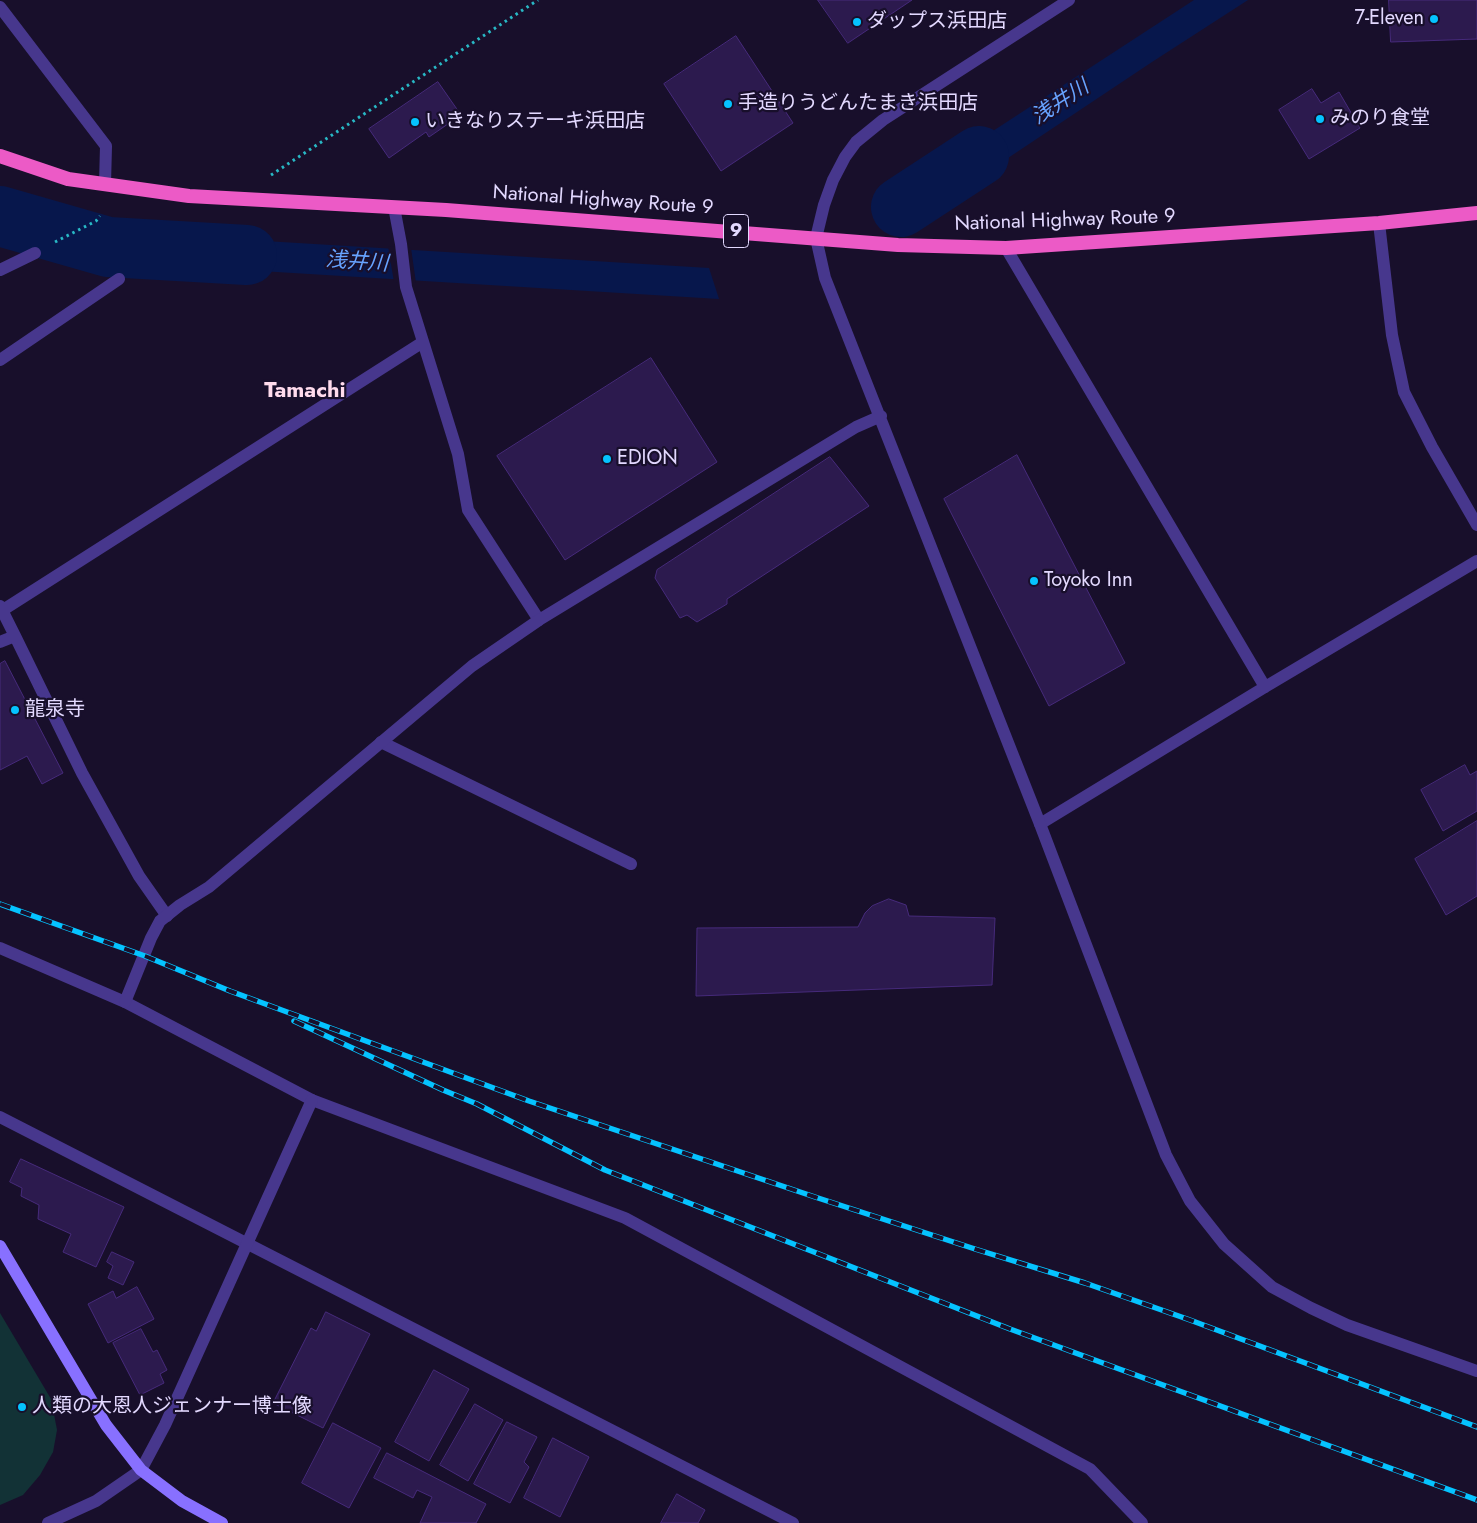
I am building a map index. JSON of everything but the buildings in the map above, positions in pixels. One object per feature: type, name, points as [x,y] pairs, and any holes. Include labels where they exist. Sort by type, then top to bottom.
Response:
[{"type":"highway","name":"National Highway Route 9","points":[[0,156],[68,179],[189,196],[394,207],[898,245],[1006,248],[1379,223],[1477,213]]},
{"type":"main road","points":[[0,1246],[106,1425],[141,1470],[182,1501],[222,1523]]},
{"type":"street","points":[[1069,0],[883,120],[856,142],[845,157],[833,180],[824,204],[816,238],[825,278],[881,416],[1040,824],[1166,1155],[1190,1201],[1224,1244],[1272,1287],[1347,1325],[1477,1372]]},
{"type":"street","points":[[0,7],[106,146],[105,184]]},
{"type":"street","points":[[394,207],[406,287],[458,454],[468,510],[539,620]]},
{"type":"street","points":[[1379,223],[1392,335],[1404,392],[1432,447],[1477,525]]},
{"type":"street","points":[[1006,248],[1265,687]]},
{"type":"street","points":[[0,270],[35,254]]},
{"type":"street","points":[[0,360],[119,279]]},
{"type":"street","points":[[167,916],[139,876],[82,773],[2,608],[423,342]]},
{"type":"street","points":[[125,1002],[151,938],[160,921],[180,905],[209,887],[472,666],[539,620],[856,427],[881,416]]},
{"type":"street","points":[[1040,824],[1477,561]]},
{"type":"street","points":[[0,642],[15,636]]},
{"type":"street","points":[[381,742],[631,864]]},
{"type":"street","points":[[0,948],[125,1002],[312,1100],[625,1218],[1090,1469],[1142,1523]]},
{"type":"street","points":[[48,1523],[96,1501],[141,1470],[165,1425],[312,1100]]},
{"type":"street","points":[[0,1117],[793,1523]]},
{"type":"path","points":[[236,199],[538,0]]},
{"type":"path","points":[[35,254],[96,221],[100,216]]},
{"type":"green space","points":[[0,1313],[51,1399],[57,1430],[53,1452],[40,1475],[23,1495],[0,1505]]},
{"type":"water","points":[[1194,0],[1248,0],[942,202],[887,200]]},
{"type":"water","points":[[0,202],[63,221],[152,234],[148,264],[56,254],[0,236]]},
{"type":"water","points":[[166,235],[709,268],[719,299],[162,265]]},
{"type":"pier","points":[[76,220],[102,225],[48,255],[30,249]]},
{"type":"pier","points":[[150,231],[154,234],[150,264],[145,266]]},
{"type":"pier","points":[[165,233],[169,233],[164,268],[161,268],[159,265]]},
{"type":"pier","points":[[388,246],[411,248],[416,283],[394,282]]},
{"type":"waterway","name":"浅井川","points":[[901,207],[979,156]]},
{"type":"waterway","name":"浅井川","points":[[0,216],[108,247],[247,255]]},
{"type":"railway","points":[[0,904],[145,956],[230,991],[529,1101],[815,1197],[1085,1283],[1477,1427]]},
{"type":"railway","points":[[294,1021],[477,1104],[605,1170],[1010,1329],[1477,1500]]},
{"type":"place","name":"7-Eleven","points":[[1434,19]]},
{"type":"place","name":"ダップス浜田店","points":[[857,22]]},
{"type":"place","name":"手造りうどんたまき浜田店","points":[[728,104]]},
{"type":"place","name":"みのり食堂","points":[[1320,119]]},
{"type":"place","name":"いきなりステーキ浜田店","points":[[415,122]]},
{"type":"place","name":"EDION","points":[[607,459]]},
{"type":"place","name":"Toyoko Inn","points":[[1034,581]]},
{"type":"place","name":"龍泉寺","points":[[15,710]]},
{"type":"place","name":"人類の大恩人ジェンナー博士像","points":[[22,1407]]},
{"type":"district","name":"Tamachi","points":[[305,392]]}]
